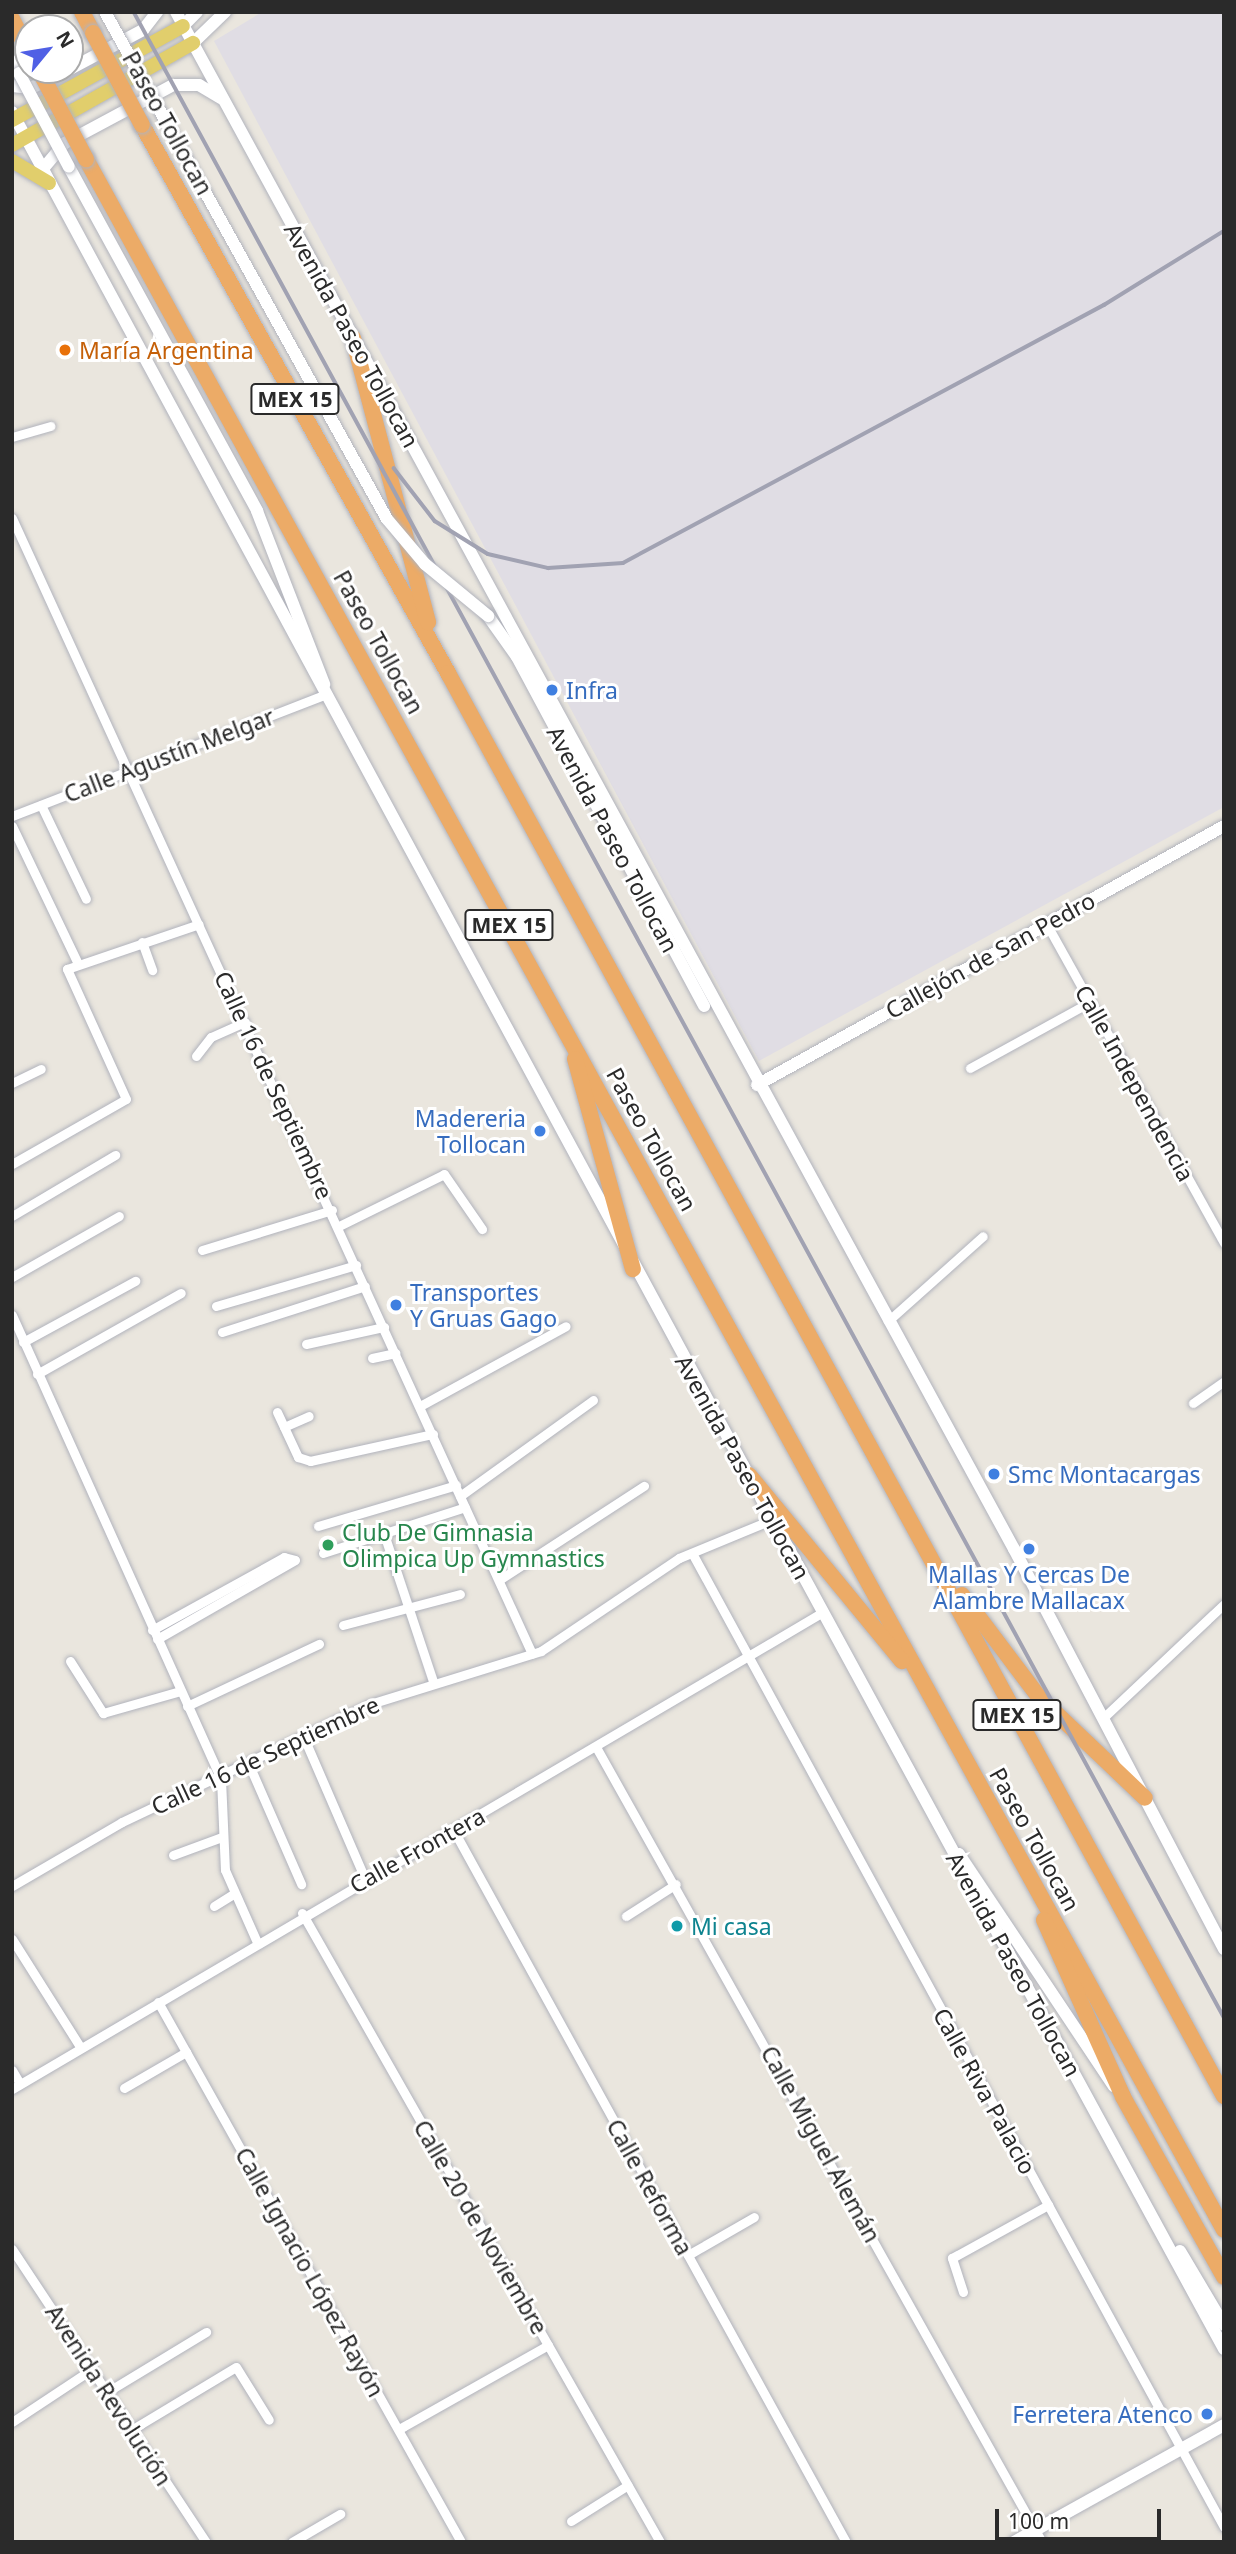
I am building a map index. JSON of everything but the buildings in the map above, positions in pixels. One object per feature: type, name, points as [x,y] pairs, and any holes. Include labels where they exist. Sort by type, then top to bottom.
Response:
[{"type":"highway","name":"Paseo Tollocan","points":[[82,12],[142,125],[448,673],[1224,2096]]},
{"type":"highway","name":"Paseo Tollocan","points":[[46,84],[1224,2230]]},
{"type":"highway","points":[[353,338],[395,513],[448,673]]},
{"type":"highway","points":[[568,1033],[633,1269]]},
{"type":"highway","points":[[879,1463],[1010,1664],[1145,1798]]},
{"type":"highway","points":[[748,1475],[928,1693]]},
{"type":"highway","points":[[1025,1868],[1123,2097],[1224,2277]]},
{"type":"main road","name":"Avenida Paseo Tollocan","points":[[105,12],[387,519],[425,564],[488,616],[517,657],[689,981],[746,1066]]},
{"type":"main road","points":[[84,62],[143,30],[157,12]]},
{"type":"main road","name":"Avenida Paseo Tollocan","points":[[176,12],[746,1066],[1103,1718],[1224,1949]]},
{"type":"main road","points":[[13,117],[183,26],[197,12]]},
{"type":"main road","points":[[12,145],[27,140],[193,43],[225,12]]},
{"type":"main road","name":"Avenida Paseo Tollocan","points":[[12,61],[257,511],[327,694]]},
{"type":"main road","points":[[12,86],[31,88],[39,84]]},
{"type":"main road","points":[[12,161],[46,176],[65,143],[173,85],[199,85],[224,101]]},
{"type":"main road","name":"Avenida Paseo Tollocan","points":[[13,117],[327,694],[633,1269],[773,1519],[1165,2236],[1224,2350]]},
{"type":"main road","name":"Callejón de San Pedro","points":[[757,1085],[1224,826]]},
{"type":"main road","points":[[947,1841],[978,1876],[1123,2097]]},
{"type":"main road","name":"Avenida Paseo Tollocan","points":[[1165,2236],[1191,2267],[1224,2325]]},
{"type":"main road","points":[[1014,2542],[1224,2426]]},
{"type":"street","points":[[12,437],[50,426]]},
{"type":"street","name":"Calle 16 de Septiembre","points":[[13,520],[332,1210],[532,1654]]},
{"type":"street","name":"Calle Agustín Melgar","points":[[12,816],[327,694]]},
{"type":"street","points":[[41,805],[86,899]]},
{"type":"street","points":[[12,826],[78,964]]},
{"type":"street","name":"Calle Independencia","points":[[1046,923],[1224,1243]]},
{"type":"street","points":[[12,1164],[126,1099],[67,972],[78,964],[199,924]]},
{"type":"street","points":[[142,942],[152,970]]},
{"type":"street","points":[[970,1068],[1090,1002]]},
{"type":"street","points":[[196,1056],[211,1037],[245,1022]]},
{"type":"street","points":[[12,1083],[41,1069]]},
{"type":"street","points":[[12,1216],[115,1155]]},
{"type":"street","points":[[339,1226],[444,1174],[482,1229]]},
{"type":"street","points":[[202,1250],[332,1210]]},
{"type":"street","points":[[12,1277],[119,1216]]},
{"type":"street","points":[[888,1321],[984,1236]]},
{"type":"street","points":[[216,1306],[356,1265]]},
{"type":"street","points":[[23,1342],[135,1281]]},
{"type":"street","points":[[222,1332],[365,1286]]},
{"type":"street","points":[[37,1374],[181,1293]]},
{"type":"street","points":[[12,1315],[221,1779],[222,1837],[233,1894],[256,1940]]},
{"type":"street","points":[[420,1406],[566,1326]]},
{"type":"street","points":[[306,1344],[384,1327]]},
{"type":"street","points":[[372,1358],[395,1353]]},
{"type":"street","points":[[1193,1403],[1224,1381]]},
{"type":"street","points":[[460,1496],[593,1400]]},
{"type":"street","points":[[277,1412],[298,1457],[310,1461],[433,1434]]},
{"type":"street","points":[[284,1427],[309,1416]]},
{"type":"street","points":[[318,1526],[456,1485]]},
{"type":"street","points":[[499,1580],[644,1486]]},
{"type":"street","points":[[323,1553],[466,1507]]},
{"type":"street","name":"Calle 16 de Septiembre","points":[[12,1886],[122,1822],[250,1767],[304,1738],[433,1681],[532,1654],[692,1553],[773,1519]]},
{"type":"street","points":[[384,1534],[433,1681]]},
{"type":"street","name":"Calle Riva Palacio","points":[[692,1553],[1224,2527]]},
{"type":"street","points":[[152,1630],[284,1557],[296,1563],[156,1639]]},
{"type":"street","points":[[343,1625],[460,1594]]},
{"type":"street","points":[[1103,1718],[1224,1604]]},
{"type":"street","name":"Calle Frontera","points":[[16,2086],[158,2003],[256,1940],[454,1831],[823,1612]]},
{"type":"street","points":[[187,1706],[319,1644]]},
{"type":"street","points":[[70,1661],[103,1713],[180,1691]]},
{"type":"street","points":[[304,1738],[365,1879]]},
{"type":"street","name":"Calle Miguel Alemán","points":[[596,1747],[676,1884],[1042,2542]]},
{"type":"street","points":[[250,1767],[301,1884]]},
{"type":"street","name":"Calle Reforma","points":[[454,1831],[846,2542]]},
{"type":"street","points":[[173,1855],[222,1837]]},
{"type":"street","points":[[626,1916],[676,1884]]},
{"type":"street","points":[[214,1906],[233,1894]]},
{"type":"street","name":"Calle 20 de Noviembre","points":[[302,1913],[660,2542]]},
{"type":"street","points":[[12,1939],[81,2048]]},
{"type":"street","name":"Calle Ignacio López Rayón","points":[[158,2003],[461,2542]]},
{"type":"street","points":[[124,2088],[186,2052]]},
{"type":"street","points":[[12,2070],[16,2086]]},
{"type":"street","points":[[963,2292],[952,2258],[1048,2205]]},
{"type":"street","points":[[688,2255],[754,2217]]},
{"type":"street","name":"Avenida Revolución","points":[[12,2249],[206,2542]]},
{"type":"street","points":[[107,2392],[206,2332]]},
{"type":"street","points":[[399,2429],[548,2345]]},
{"type":"street","points":[[131,2430],[236,2367],[270,2420]]},
{"type":"street","points":[[12,2422],[92,2369]]},
{"type":"street","points":[[571,2521],[628,2485]]},
{"type":"street","points":[[292,2542],[340,2514]]},
{"type":"shaded area","points":[[262,12],[1224,12],[1224,807],[759,1061],[214,41]]},
{"type":"railway","points":[[134,12],[1224,2017]]},
{"type":"railway","points":[[394,468],[435,521],[488,554],[548,568],[623,563],[1104,305],[1224,231]]},
{"type":"place","name":"María Argentina","points":[[65,350]]},
{"type":"place","name":"Infra","points":[[552,690]]},
{"type":"place","name":"Madereria Tollocan","points":[[540,1131]]},
{"type":"place","name":"Transportes Y Gruas Gago","points":[[396,1305]]},
{"type":"place","name":"Smc Montacargas","points":[[994,1474]]},
{"type":"place","name":"Club De Gimnasia Olimpica Up Gymnastics","points":[[328,1545]]},
{"type":"place","name":"Mallas Y Cercas De Alambre Mallacax","points":[[1029,1549]]},
{"type":"place","name":"Mi casa","points":[[677,1926]]},
{"type":"place","name":"Ferretera Atenco","points":[[1207,2414]]}]
